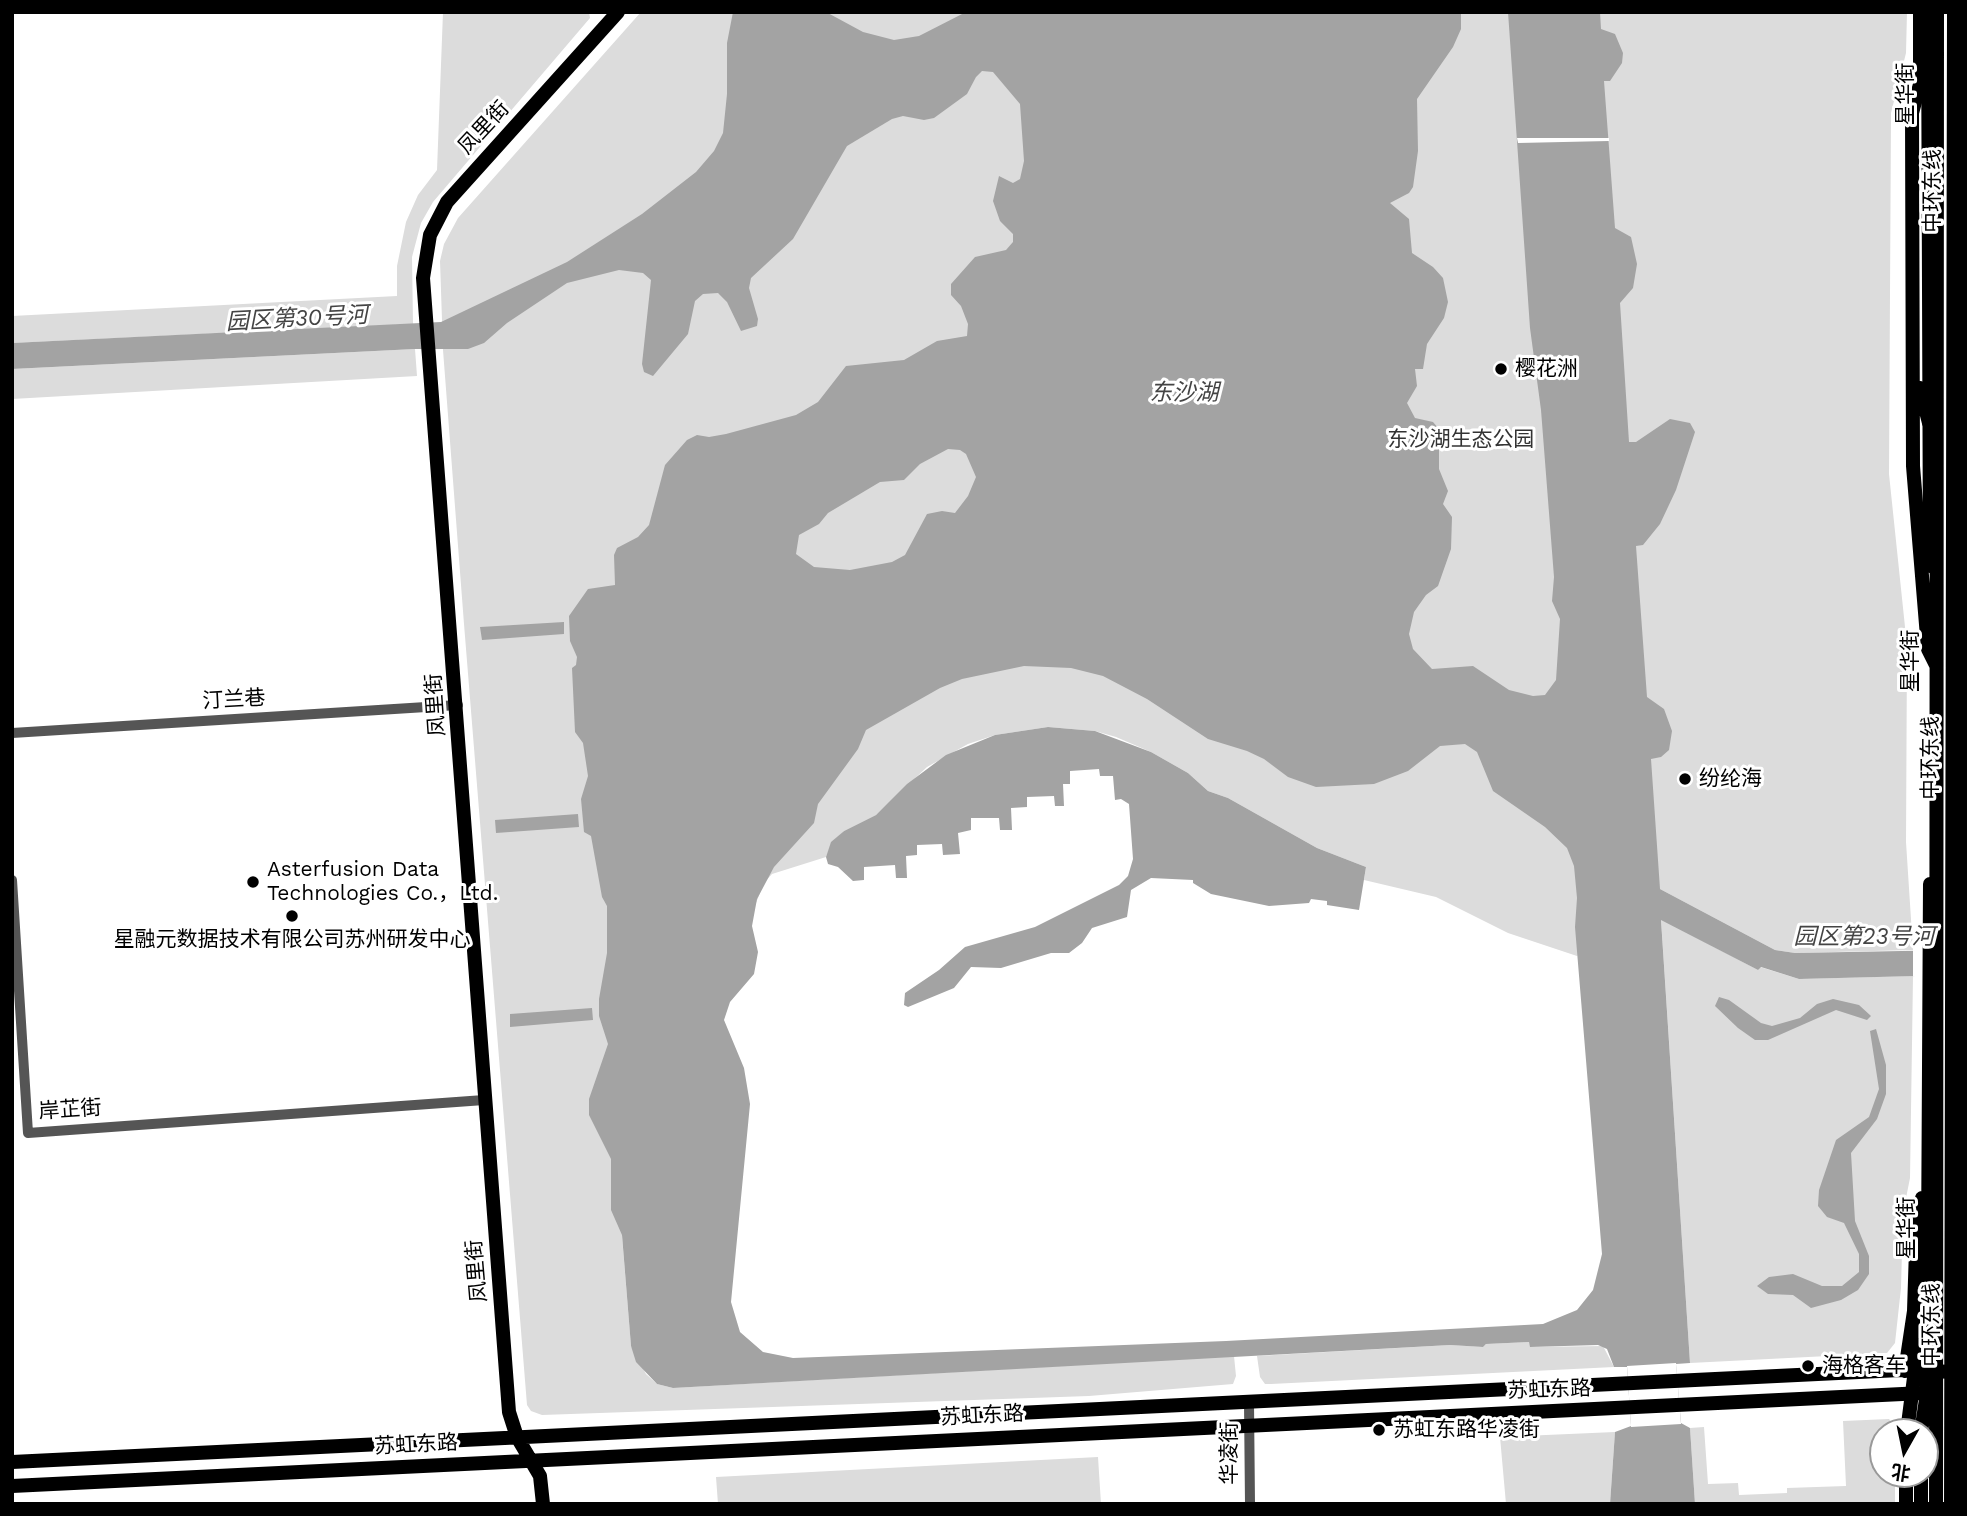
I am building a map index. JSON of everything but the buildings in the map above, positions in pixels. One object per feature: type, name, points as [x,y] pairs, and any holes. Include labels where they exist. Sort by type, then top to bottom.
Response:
[{"type":"main road","name":"凤里街","points":[[543,1504],[540,1476],[517,1437],[509,1412],[484,1100],[458,705],[423,278],[430,235],[447,202],[618,12]]},
{"type":"main road","points":[[1920,12],[1920,397],[1929,423]]},
{"type":"main road","name":"星华街","points":[[1923,1418],[1927,1393],[1931,1178],[1928,976],[1933,652],[1929,423],[1928,12]]},
{"type":"main road","name":"中环东线","points":[[1937,12],[1954,1186],[1951,1504]]},
{"type":"main road","name":"中环东线","points":[[1936,1504],[1931,1178],[1948,669],[1954,12]]},
{"type":"main road","points":[[1927,59],[1912,113],[1914,491],[1928,649],[1948,669]]},
{"type":"main road","points":[[1905,1371],[1914,1311],[1917,1218],[1931,1178]]},
{"type":"main road","points":[[1908,1418],[1931,1178]]},
{"type":"main road","name":"苏虹东路","points":[[12,1462],[1905,1371],[1955,1372]]},
{"type":"main road","name":"苏虹东路","points":[[12,1486],[1955,1391]]},
{"type":"street","name":"汀兰巷","points":[[12,733],[458,705]]},
{"type":"street","name":"岸芷街","points":[[12,880],[28,1133],[484,1100]]},
{"type":"street","name":"华凌街","points":[[1249,1403],[1250,1504]]},
{"type":"green space","points":[[443,12],[589,12],[590,18],[433,202],[421,223],[412,257],[413,324],[12,343],[12,316],[397,296],[397,266],[406,222],[418,195],[437,170]]},
{"type":"green space","name":"东沙湖生态公园","points":[[641,12],[1907,12],[1906,53],[1891,113],[1889,474],[1907,646],[1906,842],[1913,950],[1795,953],[1775,950],[1660,889],[1577,956],[1508,933],[1436,897],[1364,880],[1366,867],[1317,848],[1228,798],[1208,791],[1188,773],[1151,752],[1116,737],[1095,731],[1048,727],[995,735],[968,744],[927,767],[876,815],[844,831],[832,842],[826,857],[772,874],[764,883],[622,1236],[631,1346],[646,1374],[657,1384],[673,1388],[1234,1356],[1236,1376],[1233,1384],[1089,1396],[542,1415],[531,1411],[527,1405],[464,624],[443,350],[440,261],[444,244],[458,218]]},
{"type":"green space","points":[[415,349],[417,376],[12,399],[12,369]]},
{"type":"green space","points":[[1661,919],[1758,970],[1760,967],[1799,979],[1913,976],[1910,1178],[1903,1213],[1901,1288],[1895,1343],[1887,1353],[1690,1363]]},
{"type":"green space","points":[[1529,1342],[1531,1347],[1603,1346],[1614,1367],[1265,1384],[1260,1377],[1257,1356],[1450,1345],[1483,1347],[1486,1344]]},
{"type":"green space","points":[[1869,1420],[1869,1488],[1895,1488],[1895,1504],[1695,1504],[1690,1428],[1704,1427],[1708,1484],[1738,1483],[1739,1495],[1787,1493],[1787,1488],[1846,1486],[1843,1421]]},
{"type":"green space","points":[[1615,1432],[1610,1504],[1506,1504],[1500,1437]]},
{"type":"green space","points":[[1098,1457],[1101,1504],[718,1504],[716,1477]]},
{"type":"water","name":"东沙湖","points":[[733,12],[826,12],[863,32],[894,40],[919,36],[966,12],[1461,12],[1461,29],[1453,47],[1417,99],[1418,151],[1413,187],[1409,193],[1390,203],[1409,219],[1412,253],[1433,267],[1443,278],[1448,302],[1444,318],[1427,344],[1423,369],[1415,369],[1417,386],[1407,403],[1415,418],[1433,422],[1439,429],[1439,469],[1448,491],[1443,504],[1452,517],[1451,549],[1438,586],[1426,595],[1414,612],[1409,634],[1413,649],[1432,669],[1473,666],[1509,690],[1533,696],[1545,695],[1556,680],[1560,619],[1552,601],[1554,577],[1541,410],[1530,328],[1508,12],[1600,12],[1601,29],[1615,34],[1623,53],[1622,63],[1610,81],[1604,81],[1615,228],[1631,237],[1637,264],[1633,288],[1620,303],[1629,442],[1636,442],[1670,419],[1690,423],[1695,432],[1676,490],[1660,524],[1643,545],[1636,546],[1647,697],[1664,709],[1672,731],[1669,750],[1661,757],[1651,759],[1660,889],[1775,950],[1795,953],[1955,950],[1955,975],[1799,979],[1761,967],[1758,970],[1661,920],[1690,1363],[1676,1364],[1681,1423],[1690,1428],[1695,1504],[1610,1504],[1615,1432],[1631,1426],[1627,1367],[1614,1367],[1607,1349],[1598,1345],[1530,1347],[1529,1342],[1486,1344],[1483,1347],[1450,1345],[673,1388],[657,1384],[636,1362],[631,1346],[622,1235],[611,1210],[611,1159],[589,1115],[589,1099],[608,1044],[599,1016],[599,999],[607,953],[607,906],[602,897],[591,836],[584,832],[581,799],[588,776],[583,743],[575,732],[572,668],[576,665],[577,657],[570,641],[569,616],[588,589],[615,585],[614,555],[617,548],[638,537],[649,525],[665,465],[687,440],[697,435],[709,437],[726,434],[796,415],[818,402],[846,366],[904,360],[937,341],[967,336],[968,324],[961,306],[951,295],[951,284],[975,257],[1006,250],[1013,242],[1013,234],[1000,221],[993,201],[999,176],[1013,183],[1020,179],[1024,161],[1020,104],[993,72],[982,71],[967,94],[934,118],[924,120],[903,116],[892,119],[847,146],[793,239],[751,278],[749,288],[758,319],[757,326],[741,331],[727,302],[718,293],[703,294],[695,301],[688,334],[653,376],[644,372],[642,364],[651,280],[643,273],[619,270],[567,283],[507,323],[484,343],[468,349],[415,349],[12,369],[12,343],[441,322],[567,262],[642,214],[696,172],[714,151],[723,133],[727,94],[727,43]],"holes":[[[948,449],[960,450],[966,454],[976,477],[968,496],[955,513],[942,511],[927,514],[905,555],[892,562],[850,570],[814,567],[796,554],[799,535],[819,524],[828,513],[880,482],[904,480],[920,464]],[[1024,666],[1071,668],[1103,676],[1147,699],[1208,739],[1247,751],[1264,759],[1288,777],[1316,787],[1374,784],[1408,771],[1440,746],[1465,744],[1477,752],[1493,791],[1545,827],[1567,848],[1574,866],[1577,898],[1575,927],[1602,1254],[1593,1290],[1577,1310],[1543,1324],[1226,1341],[793,1358],[763,1352],[740,1332],[731,1302],[750,1104],[744,1068],[724,1020],[730,1002],[754,974],[758,952],[752,926],[757,899],[774,867],[814,823],[818,804],[858,749],[866,730],[940,688],[962,679]]]},
{"type":"water","points":[[564,622],[564,634],[482,640],[480,627]]},
{"type":"water","points":[[1048,727],[1095,731],[1151,752],[1188,773],[1208,791],[1228,798],[1317,848],[1366,867],[1359,910],[1327,905],[1327,901],[1311,899],[1309,903],[1269,906],[1211,894],[1193,883],[1193,880],[1151,878],[1131,890],[1127,917],[1092,928],[1082,943],[1069,953],[1051,953],[1001,968],[971,967],[954,988],[908,1007],[904,1005],[905,993],[939,970],[965,947],[1035,927],[1119,885],[1128,876],[1133,859],[1129,804],[1121,799],[1115,800],[1113,776],[1100,776],[1099,769],[1070,771],[1070,784],[1063,784],[1064,806],[1055,806],[1054,796],[1027,797],[1027,807],[1011,808],[1012,830],[1000,830],[999,818],[971,818],[971,830],[958,833],[960,854],[943,855],[942,844],[917,845],[917,855],[906,856],[907,878],[896,878],[895,865],[864,867],[864,880],[853,881],[838,867],[828,864],[826,857],[831,842],[844,831],[876,815],[907,784],[946,755],[995,735]]},
{"type":"water","points":[[578,814],[579,827],[496,833],[495,820]]},
{"type":"water","points":[[1719,997],[1729,1000],[1761,1023],[1772,1026],[1800,1018],[1817,1004],[1833,999],[1859,1005],[1871,1016],[1867,1020],[1836,1010],[1768,1040],[1755,1040],[1715,1006]]},
{"type":"water","points":[[592,1008],[593,1020],[510,1027],[510,1014]]},
{"type":"water","points":[[1876,1029],[1886,1065],[1886,1094],[1877,1119],[1851,1153],[1855,1221],[1869,1256],[1869,1274],[1858,1290],[1841,1300],[1811,1308],[1793,1295],[1768,1294],[1757,1286],[1769,1277],[1793,1274],[1822,1286],[1842,1286],[1859,1272],[1859,1254],[1844,1223],[1827,1217],[1818,1206],[1819,1190],[1836,1140],[1869,1117],[1879,1089],[1870,1031]]},
{"type":"pier","points":[[1517,138],[1609,138],[1609,141],[1518,143]]},
{"type":"pier","points":[[1955,946],[1955,978],[1925,979],[1924,976],[1913,976],[1913,950]]},
{"type":"pier","points":[[1676,1363],[1681,1424],[1631,1427],[1627,1366]]},
{"type":"place","name":"樱花洲","points":[[1501,369]]},
{"type":"place","name":"纷纶海","points":[[1685,779]]},
{"type":"place","name":"Asterfusion Data Technologies Co.，Ltd.","points":[[253,882]]},
{"type":"place","name":"星融元数据技术有限公司苏州研发中心","points":[[292,916]]},
{"type":"place","name":"海格客车","points":[[1808,1366]]},
{"type":"place","name":"苏虹东路华凌街","points":[[1379,1430]]},
{"type":"water label","name":"园区第30号河","points":[[297,319]]},
{"type":"water label","name":"园区第23号河","points":[[1864,937]]}]
